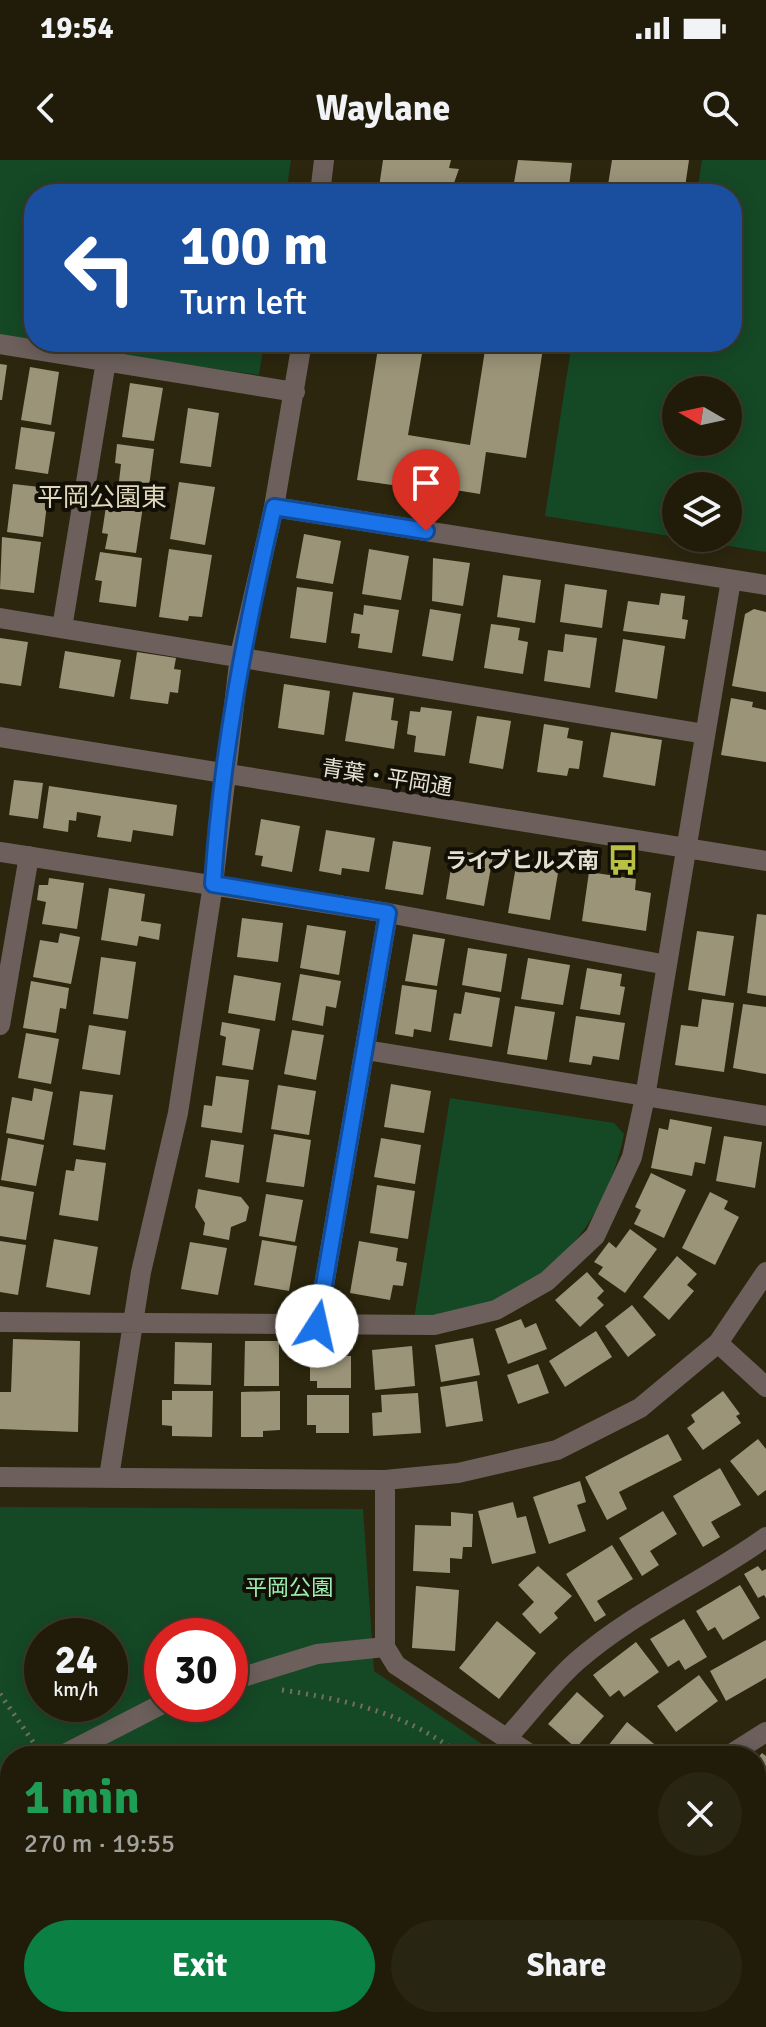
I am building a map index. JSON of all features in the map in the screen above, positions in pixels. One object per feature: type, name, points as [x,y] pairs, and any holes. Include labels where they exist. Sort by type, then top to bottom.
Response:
[{"type":"street","points":[[321,184],[324,160]]},
{"type":"street","points":[[0,344],[24,348]]},
{"type":"street","points":[[50,352],[295,392]]},
{"type":"street","points":[[109,1477],[141,1272],[178,1113],[213,884],[240,655],[274,507],[301,352]]},
{"type":"street","points":[[62,628],[106,361]]},
{"type":"street","points":[[274,507],[766,585]]},
{"type":"street","points":[[0,1322],[434,1325],[496,1310],[547,1281],[595,1236],[632,1157],[645,1097],[731,580]]},
{"type":"street","points":[[0,618],[240,655],[705,734]]},
{"type":"street","name":"青葉・平岡通","points":[[0,737],[766,861]]},
{"type":"street","points":[[0,852],[388,913],[667,965]]},
{"type":"street","points":[[0,1025],[29,856]]},
{"type":"street","points":[[317,1326],[388,913]]},
{"type":"street","points":[[366,1050],[766,1116]]},
{"type":"street","points":[[0,1477],[385,1480],[458,1473],[557,1450],[640,1408],[718,1343],[766,1272]]},
{"type":"street","points":[[718,1343],[766,1387]]},
{"type":"street","points":[[385,1480],[385,1647],[396,1665],[519,1746]]},
{"type":"street","points":[[507,1738],[576,1661],[646,1610],[732,1562],[766,1537]]},
{"type":"street","points":[[248,1674],[317,1654],[385,1647]]},
{"type":"street","points":[[80,1746],[144,1713]]},
{"type":"street","points":[[744,1746],[766,1732]]},
{"type":"path","points":[[277,1689],[341,1699],[382,1710],[418,1727],[447,1746]]},
{"type":"path","points":[[0,1695],[36,1746]]},
{"type":"green space","points":[[0,160],[291,160],[287,184],[24,184],[24,342],[0,339]]},
{"type":"green space","points":[[702,160],[766,160],[766,552],[742,548],[742,472],[662,472],[662,535],[545,516],[570,352],[742,352],[742,184],[698,184]]},
{"type":"green space","points":[[94,352],[262,352],[259,375]]},
{"type":"green space","points":[[450,1098],[614,1123],[624,1134],[617,1162],[595,1213],[580,1235],[542,1273],[518,1289],[471,1312],[453,1317],[414,1319]]},
{"type":"green space","name":"平岡公園","points":[[0,1507],[363,1509],[374,1671],[485,1746],[0,1746]]},
{"type":"building","points":[[383,160],[451,160],[449,168],[459,169],[454,184],[379,184]]},
{"type":"building","points":[[518,160],[572,163],[569,184],[514,184]]},
{"type":"building","points":[[612,160],[689,160],[685,184],[608,184]]},
{"type":"building","points":[[377,352],[422,352],[408,435],[470,445],[485,352],[542,352],[526,458],[486,452],[480,494],[393,480],[392,485],[357,480]]},
{"type":"building","points":[[0,364],[7,365],[2,400],[0,400]]},
{"type":"building","points":[[30,367],[59,372],[51,425],[21,420]]},
{"type":"building","points":[[130,383],[163,388],[154,441],[122,437]]},
{"type":"building","points":[[188,408],[219,413],[211,467],[180,463]]},
{"type":"building","points":[[21,427],[55,432],[48,474],[15,469]]},
{"type":"building","points":[[117,444],[154,449],[148,494],[118,490],[121,464],[115,463]]},
{"type":"building","points":[[179,482],[215,487],[205,545],[170,539]]},
{"type":"building","points":[[13,484],[49,488],[43,537],[7,532]]},
{"type":"building","points":[[107,500],[143,506],[136,553],[105,549],[108,534],[102,533]]},
{"type":"building","points":[[304,534],[341,541],[333,584],[296,578]]},
{"type":"building","points":[[2,537],[41,542],[34,593],[0,589]]},
{"type":"building","points":[[169,549],[212,555],[202,617],[189,616],[188,621],[159,617]]},
{"type":"building","points":[[369,549],[409,556],[401,600],[362,594]]},
{"type":"building","points":[[100,552],[142,558],[136,607],[99,602],[102,581],[95,580]]},
{"type":"building","points":[[433,558],[470,563],[463,606],[432,601]]},
{"type":"building","points":[[503,575],[541,580],[535,623],[497,617]]},
{"type":"building","points":[[565,584],[607,590],[602,628],[560,622]]},
{"type":"building","points":[[297,587],[333,592],[326,643],[290,638]]},
{"type":"building","points":[[661,593],[685,596],[682,619],[688,620],[685,639],[623,631],[628,601],[659,605]]},
{"type":"building","points":[[364,605],[399,610],[392,653],[358,648],[360,634],[351,633],[354,613],[363,615]]},
{"type":"building","points":[[430,609],[461,614],[453,661],[422,656]]},
{"type":"building","points":[[754,609],[766,612],[766,692],[732,686],[745,614]]},
{"type":"building","points":[[491,624],[520,628],[518,640],[528,642],[523,674],[484,668]]},
{"type":"building","points":[[565,634],[597,638],[590,688],[544,681],[548,650],[563,652]]},
{"type":"building","points":[[0,638],[28,642],[21,686],[0,683]]},
{"type":"building","points":[[623,639],[665,646],[657,699],[615,692]]},
{"type":"building","points":[[65,651],[121,660],[114,697],[59,688]]},
{"type":"building","points":[[137,652],[176,658],[174,669],[181,670],[178,693],[170,692],[168,704],[130,699]]},
{"type":"building","points":[[284,684],[330,691],[324,735],[278,728]]},
{"type":"building","points":[[353,692],[394,698],[391,720],[398,721],[394,749],[345,741]]},
{"type":"building","points":[[731,698],[753,702],[752,707],[766,710],[766,762],[721,755]]},
{"type":"building","points":[[421,707],[452,711],[445,756],[414,752],[416,736],[407,734],[410,711],[420,712]]},
{"type":"building","points":[[477,716],[511,721],[503,769],[469,763]]},
{"type":"building","points":[[544,724],[569,728],[567,738],[583,741],[579,769],[569,768],[567,776],[537,772]]},
{"type":"building","points":[[611,732],[662,740],[655,786],[603,777]]},
{"type":"building","points":[[14,780],[43,783],[38,819],[9,815]]},
{"type":"building","points":[[49,786],[177,805],[173,836],[133,830],[131,842],[97,837],[101,816],[77,812],[76,821],[69,820],[68,832],[43,828]]},
{"type":"building","points":[[261,819],[300,826],[292,872],[261,866],[263,856],[255,855]]},
{"type":"building","points":[[326,830],[375,838],[369,872],[342,868],[341,875],[319,871]]},
{"type":"building","points":[[393,841],[431,847],[423,895],[385,889]]},
{"type":"building","points":[[454,850],[493,856],[484,906],[446,899]]},
{"type":"building","points":[[517,860],[559,867],[550,920],[508,913]]},
{"type":"building","points":[[589,872],[636,879],[635,890],[651,893],[646,931],[582,921]]},
{"type":"building","points":[[49,878],[84,883],[77,929],[42,924],[46,902],[37,900],[39,885],[48,885]]},
{"type":"building","points":[[109,888],[145,894],[141,921],[161,924],[159,940],[139,936],[137,946],[101,940]]},
{"type":"building","points":[[757,914],[766,915],[766,996],[747,993]]},
{"type":"building","points":[[242,918],[283,923],[278,962],[237,957]]},
{"type":"building","points":[[307,925],[346,931],[339,975],[300,968]]},
{"type":"building","points":[[697,931],[734,936],[725,996],[688,990]]},
{"type":"building","points":[[60,933],[80,937],[71,984],[33,977],[40,940],[58,943]]},
{"type":"building","points":[[413,934],[445,939],[437,986],[405,981]]},
{"type":"building","points":[[468,948],[507,954],[501,992],[462,985]]},
{"type":"building","points":[[101,957],[136,962],[128,1019],[93,1014]]},
{"type":"building","points":[[528,958],[570,965],[563,1005],[521,999]]},
{"type":"building","points":[[587,968],[622,974],[620,986],[625,987],[620,1015],[580,1009]]},
{"type":"building","points":[[300,974],[341,981],[336,1008],[326,1006],[323,1026],[292,1020]]},
{"type":"building","points":[[234,975],[281,983],[275,1021],[228,1013]]},
{"type":"building","points":[[31,981],[69,988],[66,1009],[60,1008],[56,1033],[23,1028]]},
{"type":"building","points":[[402,985],[437,990],[431,1032],[414,1029],[413,1037],[395,1034]]},
{"type":"building","points":[[465,992],[500,998],[492,1047],[449,1040],[454,1013],[461,1014]]},
{"type":"building","points":[[702,999],[734,1003],[724,1072],[675,1065],[681,1025],[698,1027]]},
{"type":"building","points":[[743,1004],[766,1007],[766,1074],[733,1068]]},
{"type":"building","points":[[515,1006],[555,1012],[547,1060],[507,1054]]},
{"type":"building","points":[[576,1016],[625,1023],[619,1060],[593,1056],[591,1065],[569,1062]]},
{"type":"building","points":[[222,1022],[260,1029],[253,1070],[222,1065],[226,1037],[220,1035]]},
{"type":"building","points":[[89,1025],[126,1031],[120,1075],[82,1069]]},
{"type":"building","points":[[292,1030],[324,1035],[316,1080],[284,1074]]},
{"type":"building","points":[[26,1033],[59,1039],[51,1084],[18,1078]]},
{"type":"building","points":[[216,1076],[249,1080],[242,1133],[201,1127],[204,1105],[212,1106]]},
{"type":"building","points":[[391,1084],[431,1091],[424,1133],[384,1127]]},
{"type":"building","points":[[278,1085],[316,1091],[309,1135],[271,1129]]},
{"type":"building","points":[[34,1088],[53,1092],[44,1140],[6,1133],[12,1097],[32,1101]]},
{"type":"building","points":[[80,1091],[113,1095],[105,1150],[73,1145]]},
{"type":"building","points":[[670,1119],[712,1127],[705,1164],[695,1162],[692,1176],[651,1168],[659,1128],[668,1130]]},
{"type":"building","points":[[274,1134],[311,1140],[304,1187],[266,1182]]},
{"type":"building","points":[[724,1136],[762,1142],[755,1188],[716,1181]]},
{"type":"building","points":[[8,1138],[44,1145],[36,1186],[1,1180]]},
{"type":"building","points":[[381,1138],[421,1145],[415,1184],[374,1177]]},
{"type":"building","points":[[211,1140],[244,1145],[239,1183],[205,1177]]},
{"type":"building","points":[[76,1159],[106,1163],[98,1221],[59,1215],[66,1170],[74,1171]]},
{"type":"building","points":[[651,1173],[686,1190],[664,1238],[634,1224],[641,1210],[635,1207]]},
{"type":"building","points":[[377,1185],[415,1191],[408,1239],[370,1233]]},
{"type":"building","points":[[0,1186],[34,1192],[26,1240],[0,1236]]},
{"type":"building","points":[[198,1189],[241,1197],[249,1207],[246,1221],[231,1227],[229,1240],[203,1235],[205,1223],[195,1207]]},
{"type":"building","points":[[710,1192],[728,1201],[724,1209],[739,1217],[715,1265],[682,1248]]},
{"type":"building","points":[[266,1194],[303,1200],[295,1242],[259,1236]]},
{"type":"building","points":[[630,1229],[657,1249],[625,1293],[598,1274],[603,1267],[594,1262],[609,1242],[616,1248]]},
{"type":"building","points":[[54,1239],[98,1247],[90,1295],[46,1287]]},
{"type":"building","points":[[262,1240],[297,1246],[289,1291],[254,1285]]},
{"type":"building","points":[[0,1241],[26,1245],[18,1295],[0,1292]]},
{"type":"building","points":[[359,1241],[398,1248],[396,1261],[407,1263],[403,1286],[393,1285],[390,1300],[350,1293]]},
{"type":"building","points":[[190,1242],[227,1248],[218,1295],[181,1289]]},
{"type":"building","points":[[677,1256],[697,1274],[687,1285],[694,1291],[669,1320],[643,1297]]},
{"type":"building","points":[[587,1272],[604,1291],[597,1298],[604,1305],[580,1327],[555,1300]]},
{"type":"building","points":[[632,1305],[656,1335],[628,1357],[605,1326]]},
{"type":"building","points":[[521,1319],[525,1328],[536,1323],[547,1349],[508,1364],[495,1329]]},
{"type":"building","points":[[596,1331],[612,1357],[565,1387],[549,1361]]},
{"type":"building","points":[[473,1338],[480,1375],[441,1382],[435,1345]]},
{"type":"building","points":[[13,1339],[80,1341],[78,1432],[0,1429],[0,1392],[11,1392]]},
{"type":"building","points":[[245,1341],[279,1341],[279,1386],[244,1386]]},
{"type":"building","points":[[175,1342],[212,1343],[211,1385],[174,1384]]},
{"type":"building","points":[[412,1346],[415,1386],[375,1390],[372,1350]]},
{"type":"building","points":[[334,1350],[334,1356],[351,1356],[351,1388],[317,1388],[317,1381],[310,1381],[310,1351]]},
{"type":"building","points":[[538,1364],[549,1393],[518,1404],[507,1375]]},
{"type":"building","points":[[477,1381],[483,1421],[446,1427],[440,1387]]},
{"type":"building","points":[[172,1391],[213,1391],[212,1437],[172,1436],[172,1426],[162,1425],[162,1400],[172,1400]]},
{"type":"building","points":[[280,1391],[280,1430],[263,1431],[263,1437],[241,1437],[241,1392]]},
{"type":"building","points":[[723,1391],[740,1414],[736,1416],[741,1423],[703,1450],[687,1428],[695,1422],[691,1415]]},
{"type":"building","points":[[418,1393],[421,1433],[373,1436],[372,1413],[382,1412],[381,1395]]},
{"type":"building","points":[[307,1395],[349,1395],[349,1433],[316,1433],[316,1425],[307,1425]]},
{"type":"building","points":[[668,1434],[682,1460],[619,1492],[627,1509],[607,1520],[585,1477]]},
{"type":"building","points":[[758,1439],[766,1449],[766,1490],[758,1496],[730,1461]]},
{"type":"building","points":[[720,1468],[741,1505],[711,1522],[720,1537],[703,1547],[673,1496]]},
{"type":"building","points":[[580,1481],[586,1502],[577,1505],[586,1531],[549,1544],[533,1497]]},
{"type":"building","points":[[513,1502],[517,1518],[526,1516],[536,1553],[492,1564],[478,1511]]},
{"type":"building","points":[[663,1511],[677,1534],[650,1551],[659,1565],[642,1576],[619,1538]]},
{"type":"building","points":[[451,1512],[473,1514],[472,1547],[463,1547],[462,1559],[450,1558],[450,1573],[413,1571],[415,1525],[451,1526]]},
{"type":"building","points":[[612,1545],[633,1579],[597,1601],[606,1615],[595,1622],[566,1574]]},
{"type":"building","points":[[538,1566],[572,1596],[554,1613],[558,1618],[540,1634],[522,1614],[534,1602],[518,1585]]},
{"type":"building","points":[[758,1566],[762,1571],[766,1569],[766,1598],[764,1595],[758,1598],[744,1574]]},
{"type":"building","points":[[740,1585],[760,1618],[723,1640],[715,1627],[708,1631],[696,1611]]},
{"type":"building","points":[[416,1586],[459,1590],[455,1651],[412,1648]]},
{"type":"building","points":[[684,1619],[707,1657],[685,1670],[679,1660],[668,1667],[650,1639]]},
{"type":"building","points":[[497,1621],[536,1653],[499,1699],[459,1668]]},
{"type":"building","points":[[766,1640],[766,1678],[726,1701],[710,1671]]},
{"type":"building","points":[[636,1642],[659,1672],[624,1697],[619,1690],[610,1697],[593,1675]]},
{"type":"building","points":[[699,1675],[718,1701],[676,1732],[657,1706]]},
{"type":"building","points":[[577,1692],[604,1716],[578,1746],[574,1746],[548,1724]]},
{"type":"building","points":[[627,1722],[657,1746],[608,1746]]},
{"type":"place","name":"ライブヒルズ南","points":[[623,860]]},
{"type":"district","name":"平岡公園東","points":[[102,497]]},
{"type":"route","points":[[317,1326],[388,913],[213,884],[216,835],[240,655],[274,507],[426,531]]}]
